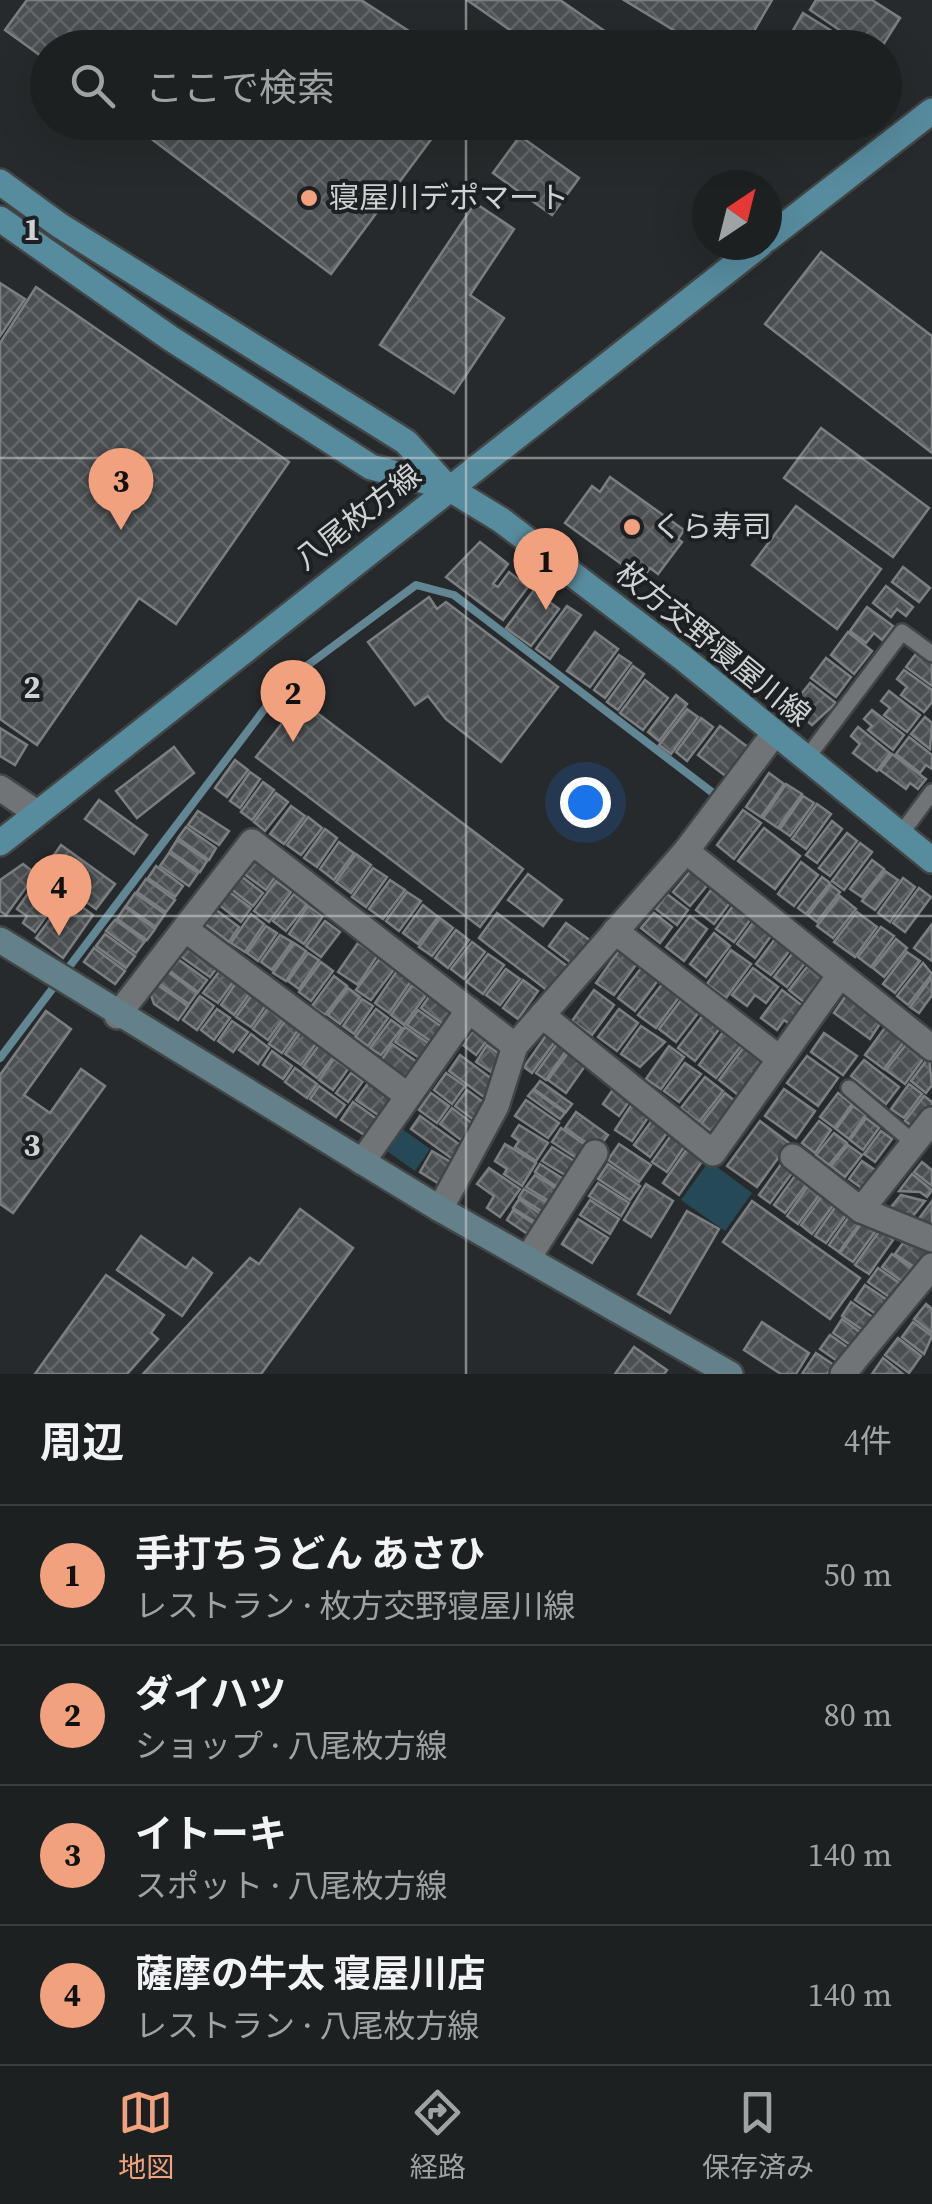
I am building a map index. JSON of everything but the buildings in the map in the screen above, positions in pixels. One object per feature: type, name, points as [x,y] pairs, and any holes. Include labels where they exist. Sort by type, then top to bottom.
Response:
[{"type":"main road","points":[[902,134],[932,111]]},
{"type":"main road","points":[[782,227],[895,140]]},
{"type":"main road","name":"枚方交野寝屋川線","points":[[0,182],[59,225],[406,442],[447,487]]},
{"type":"main road","name":"枚方交野寝屋川線","points":[[0,219],[170,338],[371,467],[447,487],[502,520],[682,658],[932,860]]},
{"type":"main road","name":"八尾枚方線","points":[[0,843],[447,487],[741,260]]},
{"type":"street","points":[[440,1208],[496,1106],[515,1046],[686,852],[774,734]]},
{"type":"street","points":[[0,788],[38,813]]},
{"type":"street","points":[[117,1016],[252,842],[515,1046]]},
{"type":"street","points":[[686,852],[932,1048]]},
{"type":"street","points":[[185,928],[408,1096]]},
{"type":"street","points":[[615,932],[780,1060]]},
{"type":"street","points":[[0,940],[117,1016],[362,1162],[730,1374]]},
{"type":"street","points":[[542,1015],[714,1153],[840,975]]},
{"type":"street","points":[[362,1162],[469,1010]]},
{"type":"street","points":[[861,1210],[932,1120]]},
{"type":"street","points":[[528,1258],[595,1153]]},
{"type":"street","points":[[794,1158],[861,1210],[932,1239]]},
{"type":"street","points":[[843,1374],[932,1266]]},
{"type":"lane","points":[[806,759],[902,632],[932,654]]},
{"type":"lane","points":[[900,835],[932,792]]},
{"type":"lane","points":[[849,1088],[914,1143]]},
{"type":"shaded area","points":[[398,1126],[430,1149],[415,1171],[387,1151],[387,1141]]},
{"type":"shaded area","points":[[709,1161],[752,1193],[725,1231],[681,1200]]},
{"type":"waterway","points":[[0,1058],[285,682],[416,585],[454,595],[717,796]]},
{"type":"place","name":"寝屋川デポマート","points":[[309,198]]},
{"type":"place","name":"くら寿司","points":[[632,527]]},
{"type":"place","name":"イトーキ","points":[[121,530]]},
{"type":"place","name":"手打ちうどん あさひ","points":[[546,610]]},
{"type":"place","name":"ダイハツ","points":[[293,742]]},
{"type":"place","name":"薩摩の牛太 寝屋川店","points":[[59,936]]}]
